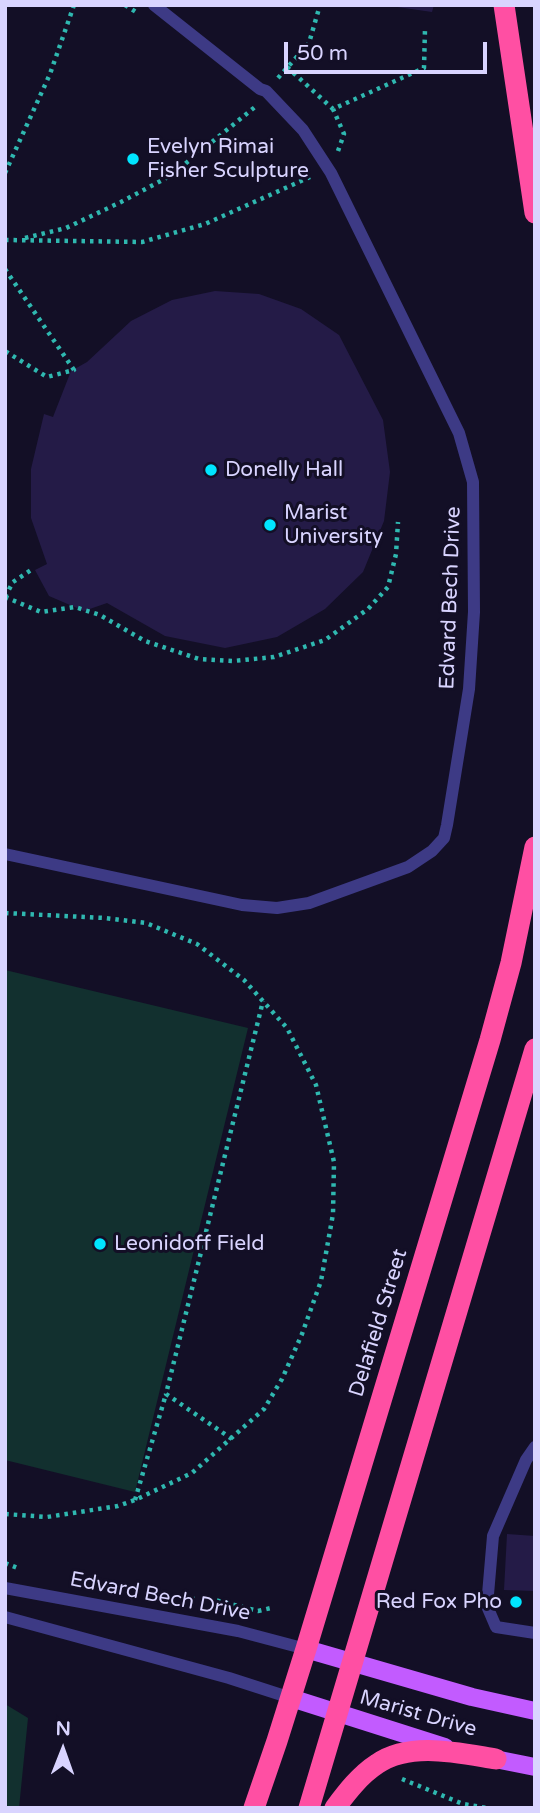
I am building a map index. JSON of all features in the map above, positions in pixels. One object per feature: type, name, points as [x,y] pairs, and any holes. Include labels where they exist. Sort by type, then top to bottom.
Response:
[{"type":"highway","points":[[504,5],[535,213]]},
{"type":"highway","name":"Delafield Street","points":[[254,1808],[291,1698],[490,1040],[511,963],[535,847]]},
{"type":"highway","points":[[309,1808],[535,1049]]},
{"type":"highway","points":[[335,1808],[369,1769],[392,1756],[408,1752],[444,1752],[496,1759]]},
{"type":"main road","name":"Marist Drive","points":[[306,1649],[461,1694],[535,1711]]},
{"type":"main road","name":"Marist Drive","points":[[291,1698],[421,1740],[535,1767]]},
{"type":"lane","name":"Edvard Bech Drive","points":[[5,853],[242,905],[278,908],[309,903],[408,867],[444,838],[469,690],[474,612],[473,482],[459,433],[331,173],[303,130],[266,91],[154,5]]},
{"type":"lane","points":[[535,1447],[526,1460],[493,1536],[487,1606],[496,1627],[535,1633]]},
{"type":"lane","name":"Edvard Bech Drive","points":[[5,1588],[238,1631],[306,1649]]},
{"type":"lane","points":[[5,1618],[229,1678],[291,1698]]},
{"type":"path","points":[[5,173],[50,74],[75,5]]},
{"type":"path","points":[[5,239],[21,239],[66,228],[170,176],[258,104],[266,91],[309,43],[320,5]]},
{"type":"path","points":[[333,109],[424,68],[425,29]]},
{"type":"path","points":[[5,239],[142,242],[205,224],[307,178],[331,173],[344,134],[333,109],[287,67]]},
{"type":"path","points":[[5,270],[74,370],[47,377],[5,351]]},
{"type":"path","points":[[34,568],[13,582],[5,597],[41,612],[75,607],[100,615],[145,640],[200,659],[233,661],[274,657],[325,640],[368,609],[388,587],[396,554],[398,522]]},
{"type":"path","points":[[5,912],[146,923],[197,944],[244,980],[287,1028],[316,1084],[334,1162],[333,1214],[321,1281],[282,1379],[264,1409],[192,1473],[135,1500],[118,1506],[47,1517],[5,1514]]},
{"type":"path","points":[[135,1500],[166,1394],[263,1001]]},
{"type":"path","points":[[166,1394],[232,1439]]},
{"type":"path","points":[[397,1779],[407,1780],[463,1804],[487,1808]]},
{"type":"green space","name":"Leonidoff Field","points":[[5,970],[248,1028],[135,1492],[5,1460]]},
{"type":"green space","points":[[5,1704],[28,1718],[19,1808],[5,1808]]},
{"type":"building","points":[[397,5],[434,5],[432,12]]},
{"type":"building","name":"Donelly Hall","points":[[215,291],[259,294],[301,309],[339,335],[383,420],[390,472],[384,521],[363,572],[325,609],[277,637],[225,648],[165,636],[107,603],[84,611],[49,596],[35,570],[47,564],[31,518],[31,469],[44,414],[53,417],[71,371],[87,362],[131,321],[172,300]]},
{"type":"building","points":[[507,1534],[535,1536],[535,1591],[504,1590]]},
{"type":"place","name":"Evelyn Rimai Fisher Sculpture","points":[[133,159]]},
{"type":"place","name":"Donelly Hall","points":[[211,470]]},
{"type":"place","name":"Marist University","points":[[270,525]]},
{"type":"place","name":"Leonidoff Field","points":[[100,1244]]},
{"type":"place","name":"Red Fox Pho","points":[[516,1602]]}]
